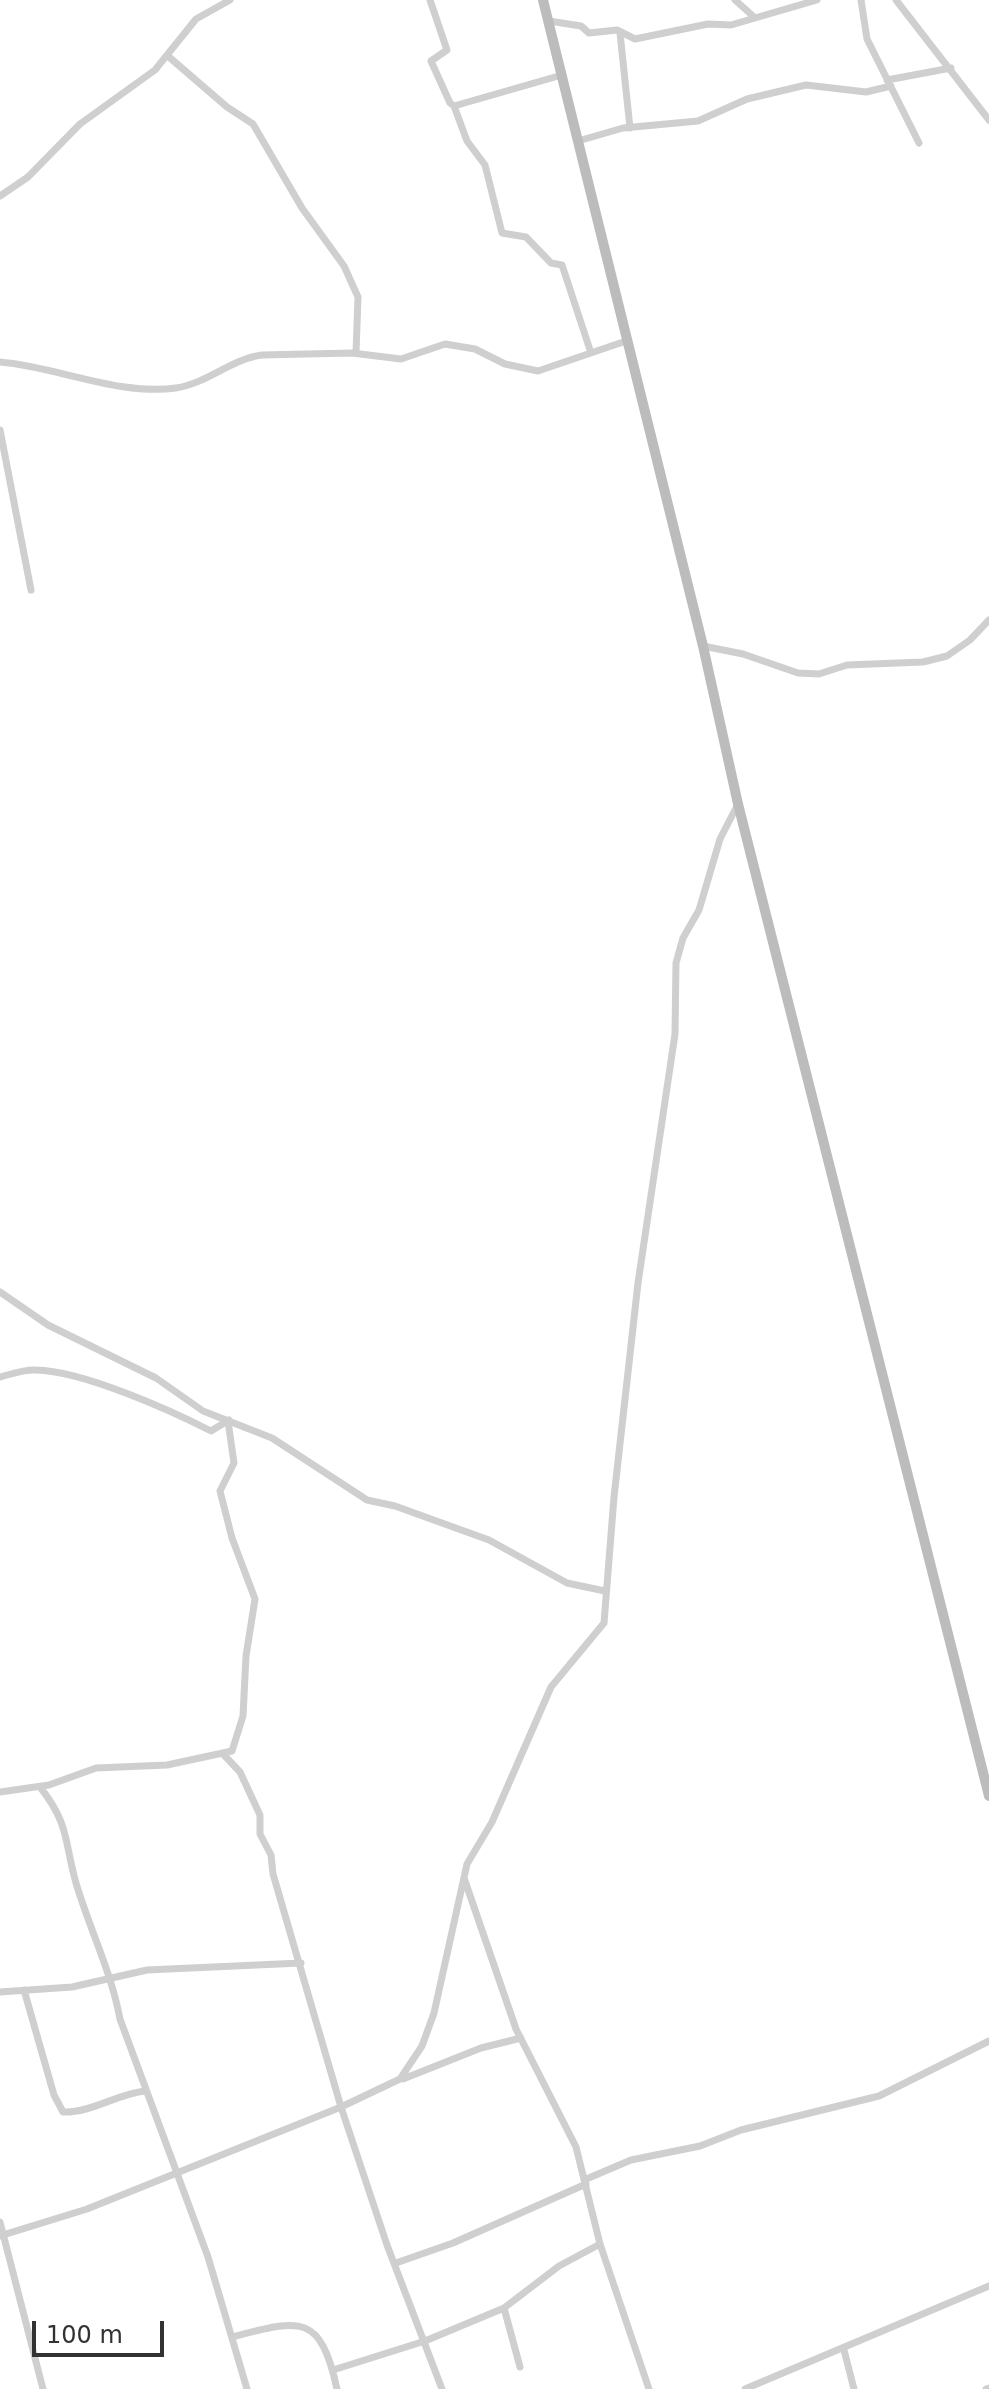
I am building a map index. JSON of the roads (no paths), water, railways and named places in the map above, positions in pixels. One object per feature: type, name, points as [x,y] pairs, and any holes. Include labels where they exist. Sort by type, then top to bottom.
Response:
[{"type":"main road","points":[[543,0],[703,646],[738,804],[989,1796]]},
{"type":"street","points":[[0,196],[28,177],[80,124],[169,57],[196,19],[230,0]]},
{"type":"street","points":[[430,0],[447,50],[433,59],[432,64],[444,93],[454,106],[467,141],[485,165],[502,233],[526,237],[551,263],[562,265],[591,353]]},
{"type":"street","points":[[735,0],[754,17]]},
{"type":"street","points":[[549,21],[577,25],[589,33],[620,31],[635,39],[708,24],[731,25],[817,0]]},
{"type":"street","points":[[861,0],[867,39],[919,143]]},
{"type":"street","points":[[896,0],[989,120]]},
{"type":"street","points":[[620,31],[630,128]]},
{"type":"street","points":[[169,57],[227,107],[253,124],[302,208],[316,222],[349,274],[358,297],[356,353]]},
{"type":"street","points":[[937,70],[942,57]]},
{"type":"street","points":[[578,141],[630,128],[698,121],[747,99],[806,85],[866,92],[889,83],[951,68]]},
{"type":"street","points":[[454,106],[562,75]]},
{"type":"street","points":[[0,362],[47,368],[152,390],[206,381],[251,356],[356,353],[401,359],[451,344],[475,349],[519,368],[538,371],[626,341]]},
{"type":"street","points":[[0,430],[31,590]]},
{"type":"street","points":[[703,646],[759,658],[798,673],[819,674],[847,665],[923,662],[947,656],[970,640],[989,620]]},
{"type":"street","points":[[400,2079],[429,2032],[467,1864],[492,1822],[551,1687],[604,1623],[638,1283],[675,1034],[676,963],[683,938],[699,910],[720,839],[738,804]]},
{"type":"street","points":[[0,1292],[48,1325],[156,1378],[203,1411],[272,1438],[367,1500],[395,1506],[489,1540],[567,1583],[605,1591]]},
{"type":"street","points":[[0,1377],[42,1370],[131,1395],[211,1431],[229,1420]]},
{"type":"street","points":[[0,1792],[40,1787],[96,1768],[167,1765],[232,1751],[243,1716],[246,1656],[255,1610],[254,1590],[232,1538],[220,1491],[234,1463],[229,1420]]},
{"type":"street","points":[[224,1755],[240,1772],[260,1815],[260,1834],[271,1855],[273,1874],[341,2107],[442,2389]]},
{"type":"street","points":[[40,1787],[63,1822],[76,1883],[112,1978],[120,2019],[208,2257],[247,2389]]},
{"type":"street","points":[[464,1878],[521,2038],[576,2147],[600,2244],[649,2389]]},
{"type":"street","points":[[0,1992],[72,1987],[147,1970],[301,1963]]},
{"type":"street","points":[[24,1990],[59,2109],[66,2113],[82,2111],[124,2094],[145,2091]]},
{"type":"street","points":[[2,2235],[87,2209],[341,2107],[400,2079],[481,2048],[521,2038]]},
{"type":"street","points":[[396,2263],[453,2243],[631,2160],[700,2146],[741,2130],[879,2096],[989,2041]]},
{"type":"street","points":[[0,2222],[43,2389]]},
{"type":"street","points":[[333,2370],[425,2341],[504,2308],[559,2266],[600,2244]]},
{"type":"street","points":[[745,2389],[988,2288]]},
{"type":"street","points":[[504,2308],[520,2367]]},
{"type":"street","points":[[232,2337],[288,2322],[311,2329],[321,2342],[337,2389]]},
{"type":"street","points":[[844,2350],[854,2389]]}]
